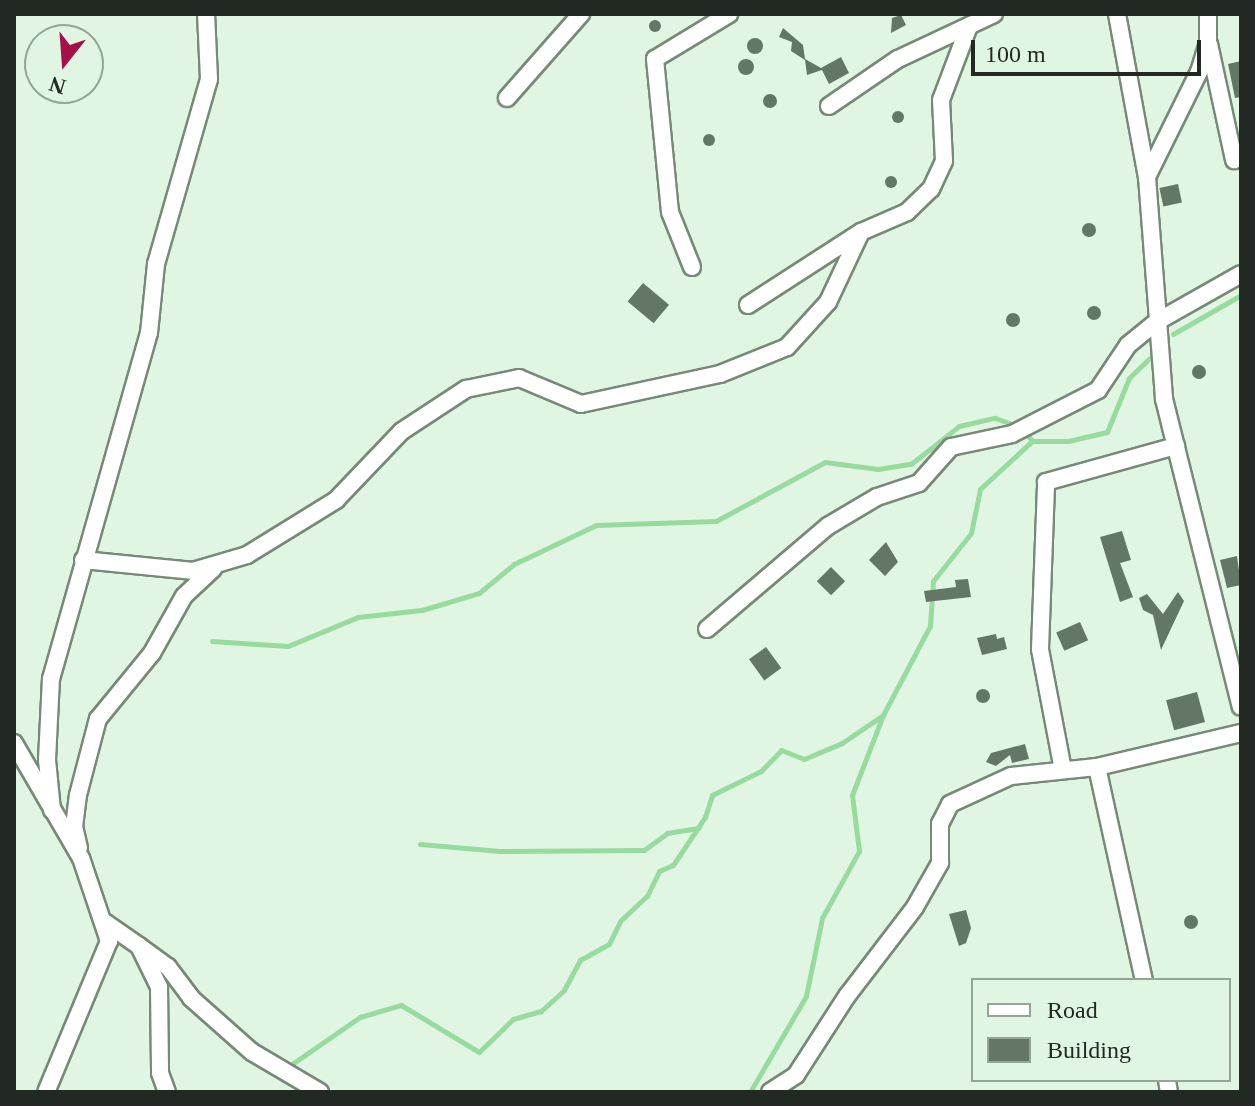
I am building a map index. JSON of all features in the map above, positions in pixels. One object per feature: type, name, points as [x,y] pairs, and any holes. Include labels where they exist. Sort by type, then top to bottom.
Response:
[{"type":"street","points":[[52,810],[47,760],[51,679],[149,333],[156,264],[209,79],[206,14]]},
{"type":"street","points":[[507,98],[581,14]]},
{"type":"street","points":[[692,267],[670,212],[655,59],[729,14]]},
{"type":"street","points":[[829,106],[898,59],[994,14]]},
{"type":"street","points":[[1117,14],[1147,177],[1158,359],[1176,446],[1241,707]]},
{"type":"street","points":[[1208,14],[1208,43],[1234,160]]},
{"type":"street","points":[[748,305],[861,232],[907,212],[931,189],[944,161],[941,100],[969,26]]},
{"type":"street","points":[[1147,177],[1181,117],[1208,43]]},
{"type":"street","points":[[83,560],[172,571],[213,569],[247,555],[336,500],[402,431],[466,389],[519,378],[581,404],[720,374],[787,347],[828,302],[861,232]]},
{"type":"street","points":[[707,629],[828,526],[877,497],[919,483],[951,447],[1012,434],[1098,390],[1128,345],[1158,321],[1241,274]]},
{"type":"street","points":[[1063,770],[1040,649],[1046,482],[1176,446]]},
{"type":"street","points":[[81,858],[75,818],[98,719],[152,653],[184,596],[213,569]]},
{"type":"street","points":[[770,1092],[796,1075],[847,996],[915,907],[940,863],[940,824],[950,804],[1011,776],[1097,767],[1241,733]]},
{"type":"street","points":[[14,743],[81,858],[106,923],[106,958],[46,1092]]},
{"type":"street","points":[[1097,767],[1144,978]]},
{"type":"street","points":[[106,923],[168,967],[191,998],[252,1052],[320,1092]]},
{"type":"street","points":[[139,946],[159,987],[160,1073],[167,1092]]},
{"type":"building","points":[[901,15],[906,25],[891,33],[892,18]]},
{"type":"building","points":[[650,21],[660,21],[660,31],[650,31]]},
{"type":"building","points":[[783,28],[803,45],[805,59],[821,68],[841,57],[849,73],[829,84],[822,70],[807,75],[805,60],[791,51],[792,42],[779,37]]},
{"type":"building","points":[[755,38],[761,40],[761,52],[755,54],[749,52],[747,46],[749,40]]},
{"type":"building","points":[[746,59],[752,61],[752,73],[746,75],[740,73],[738,67],[740,61]]},
{"type":"building","points":[[1241,61],[1241,97],[1235,98],[1228,64]]},
{"type":"building","points":[[770,94],[777,101],[770,108],[763,101]]},
{"type":"building","points":[[893,112],[903,112],[903,122],[893,122]]},
{"type":"building","points":[[704,135],[714,135],[714,145],[704,145]]},
{"type":"building","points":[[886,177],[896,177],[896,187],[886,187]]},
{"type":"building","points":[[1178,184],[1182,203],[1163,207],[1159,188]]},
{"type":"building","points":[[1089,223],[1096,230],[1089,237],[1082,230]]},
{"type":"building","points":[[643,283],[669,305],[654,323],[628,301]]},
{"type":"building","points":[[1094,306],[1101,313],[1094,320],[1087,313]]},
{"type":"building","points":[[1013,313],[1020,320],[1013,327],[1006,320]]},
{"type":"building","points":[[1199,365],[1206,372],[1199,379],[1192,372]]},
{"type":"building","points":[[1122,531],[1131,560],[1120,563],[1133,597],[1120,602],[1100,537]]},
{"type":"building","points":[[886,542],[898,562],[885,576],[869,560]]},
{"type":"building","points":[[1237,556],[1241,585],[1227,588],[1220,560]]},
{"type":"building","points":[[831,567],[845,581],[831,595],[817,581]]},
{"type":"building","points":[[968,579],[971,597],[926,602],[924,591],[956,587],[955,580]]},
{"type":"building","points":[[1178,592],[1184,601],[1161,650],[1153,615],[1143,610],[1139,598],[1147,594],[1163,614]]},
{"type":"building","points":[[1080,622],[1088,640],[1064,651],[1056,633]]},
{"type":"building","points":[[996,634],[997,639],[1004,637],[1007,649],[982,655],[977,638]]},
{"type":"building","points":[[766,647],[781,668],[764,680],[749,659]]},
{"type":"building","points":[[983,689],[990,696],[983,703],[976,696]]},
{"type":"building","points":[[1197,692],[1205,722],[1174,730],[1166,700]]},
{"type":"building","points":[[1025,744],[1029,759],[1012,763],[1010,755],[996,766],[986,762],[991,753]]},
{"type":"building","points":[[966,910],[971,928],[966,943],[959,946],[949,914]]},
{"type":"building","points":[[1191,915],[1198,922],[1191,929],[1184,922]]},
{"type":"waterway","points":[[1173,334],[1241,295]]},
{"type":"waterway","points":[[212,641],[288,646],[358,617],[422,610],[479,593],[514,564],[596,525],[716,521],[825,462],[878,469],[911,464],[959,426],[995,418],[1022,428],[1032,441],[1068,441],[1107,432],[1129,378],[1149,359]]},
{"type":"waterway","points":[[292,1064],[360,1017],[401,1005],[479,1052],[513,1019],[541,1011],[564,990],[580,960],[609,944],[620,921],[647,896],[659,871],[673,865],[705,817],[712,795],[761,771],[781,750],[804,759],[842,743],[883,715],[930,626],[933,581],[971,533],[980,489],[1032,441]]},
{"type":"waterway","points":[[750,1092],[806,996],[822,918],[859,851],[852,795],[883,715]]},
{"type":"waterway","points":[[420,844],[500,851],[644,850],[667,833],[699,828]]}]
